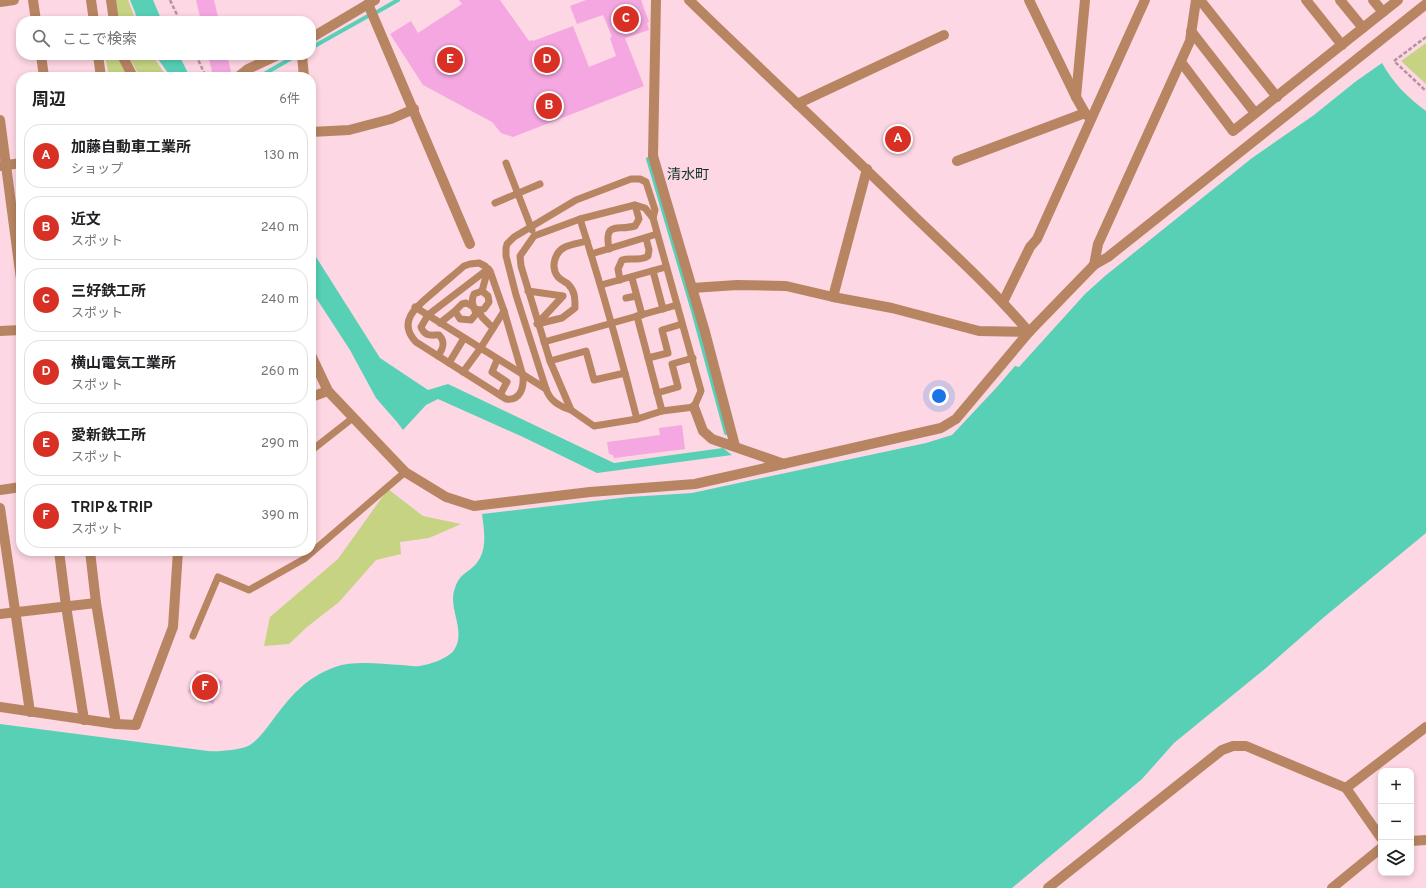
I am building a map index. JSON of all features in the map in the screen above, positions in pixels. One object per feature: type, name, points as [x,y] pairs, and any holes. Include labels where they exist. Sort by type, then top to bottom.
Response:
[{"type":"street","points":[[0,2],[14,0]]},
{"type":"street","points":[[33,0],[35,16]]},
{"type":"street","points":[[91,0],[93,16]]},
{"type":"street","points":[[110,0],[113,16]]},
{"type":"street","points":[[656,0],[653,156],[692,288],[735,446]]},
{"type":"street","points":[[689,0],[867,169],[1003,302],[1029,332]]},
{"type":"street","points":[[1029,0],[1076,97],[1088,116]]},
{"type":"street","points":[[1076,97],[1085,0]]},
{"type":"street","points":[[1003,302],[1030,246],[1037,238],[1088,116],[1145,0]]},
{"type":"street","points":[[1094,265],[1098,244],[1190,41],[1196,0]]},
{"type":"street","points":[[1200,0],[1277,97]]},
{"type":"street","points":[[1306,0],[1342,45]]},
{"type":"street","points":[[1340,0],[1363,28]]},
{"type":"street","points":[[1373,0],[1383,12]]},
{"type":"street","points":[[1181,62],[1233,131],[1398,0]]},
{"type":"street","points":[[316,35],[371,2],[470,244]]},
{"type":"street","points":[[316,365],[328,390],[405,472],[446,497],[474,506],[590,492],[695,484],[941,428],[956,419],[1029,332],[1094,265],[1108,256],[1426,4]]},
{"type":"street","points":[[1191,31],[1256,113]]},
{"type":"street","points":[[797,104],[944,35]]},
{"type":"street","points":[[42,60],[43,72]]},
{"type":"street","points":[[99,60],[100,72]]},
{"type":"street","points":[[124,60],[130,72]]},
{"type":"street","points":[[244,72],[267,60]]},
{"type":"street","points":[[302,60],[304,72]]},
{"type":"street","points":[[316,132],[349,130],[390,119],[414,109]]},
{"type":"street","points":[[957,161],[1088,116]]},
{"type":"street","points":[[0,120],[3,165],[16,247]]},
{"type":"street","points":[[3,165],[16,164]]},
{"type":"street","points":[[833,297],[867,169]]},
{"type":"street","points":[[692,288],[737,285],[786,286],[833,297],[892,308],[979,331],[1029,332]]},
{"type":"street","points":[[0,332],[16,330]]},
{"type":"street","points":[[316,395],[328,390]]},
{"type":"street","points":[[694,407],[703,430],[712,439],[784,464]]},
{"type":"street","points":[[0,490],[16,488]]},
{"type":"street","points":[[0,508],[30,712]]},
{"type":"street","points":[[60,556],[84,720]]},
{"type":"street","points":[[91,556],[96,603],[116,724]]},
{"type":"street","points":[[0,707],[84,720],[136,725],[173,627],[178,556]]},
{"type":"street","points":[[0,614],[96,603]]},
{"type":"street","points":[[1346,788],[1426,727]]},
{"type":"street","points":[[1048,888],[1222,750],[1233,746],[1246,746],[1346,788],[1378,834]]},
{"type":"street","points":[[1414,841],[1426,840]]},
{"type":"street","points":[[1332,888],[1378,850]]},
{"type":"lane","points":[[506,164],[534,236]]},
{"type":"lane","points":[[571,410],[550,361],[528,291],[521,266],[520,256],[534,236],[580,219],[635,205],[645,208],[653,218],[701,391],[694,407],[662,411],[637,420],[594,426],[571,410],[562,407],[549,397],[516,295],[506,248],[509,241],[576,200],[631,178],[640,179],[646,182],[655,210],[653,218]]},
{"type":"lane","points":[[495,203],[540,184]]},
{"type":"lane","points":[[609,249],[607,235],[611,229],[616,227],[626,228],[635,226],[639,219],[635,205]]},
{"type":"lane","points":[[580,219],[601,285],[637,420]]},
{"type":"lane","points":[[591,254],[657,234]]},
{"type":"lane","points":[[620,280],[618,269],[622,260],[638,260],[648,256],[649,250],[646,238]]},
{"type":"lane","points":[[538,324],[562,318],[575,308],[576,296],[572,289],[556,275],[554,260],[558,252],[566,247],[587,241]]},
{"type":"lane","points":[[479,263],[488,269],[504,311],[523,376],[524,383],[518,396],[512,400],[506,399],[416,342],[410,336],[408,328],[409,318],[415,307],[464,266],[479,263]]},
{"type":"lane","points":[[601,285],[632,278],[666,267]]},
{"type":"lane","points":[[482,291],[488,269]]},
{"type":"lane","points":[[438,356],[442,349],[442,338],[439,335],[430,336],[423,332],[421,328],[422,323],[428,315],[488,269]]},
{"type":"lane","points":[[653,271],[663,309]]},
{"type":"lane","points":[[632,278],[648,358],[662,411]]},
{"type":"lane","points":[[482,291],[474,294],[472,302],[482,317],[493,328]]},
{"type":"lane","points":[[440,323],[462,304],[466,303],[477,310],[484,309],[487,306],[489,299],[486,293],[482,291]]},
{"type":"lane","points":[[528,291],[563,296],[538,324]]},
{"type":"lane","points":[[626,298],[636,296]]},
{"type":"lane","points":[[544,342],[610,322],[677,305]]},
{"type":"lane","points":[[415,307],[546,390]]},
{"type":"lane","points":[[455,310],[460,319],[471,320],[476,314],[477,310]]},
{"type":"lane","points":[[463,372],[480,349],[504,311]]},
{"type":"lane","points":[[648,358],[668,353],[662,330],[682,324]]},
{"type":"lane","points":[[449,363],[464,338]]},
{"type":"lane","points":[[550,361],[586,352],[594,380],[625,373]]},
{"type":"lane","points":[[657,393],[678,387],[672,364],[692,358]]},
{"type":"lane","points":[[497,360],[492,372],[507,382],[500,395]]},
{"type":"lane","points":[[316,447],[354,418]]},
{"type":"lane","points":[[316,549],[405,472]]},
{"type":"lane","points":[[193,636],[218,577],[249,590],[307,556]]},
{"type":"path","points":[[170,0],[178,16]]},
{"type":"path","points":[[1426,37],[1394,61],[1426,92]]},
{"type":"path","points":[[198,60],[204,72]]},
{"type":"shaded area","points":[[114,0],[128,0],[134,16],[117,16]]},
{"type":"shaded area","points":[[130,0],[153,0],[160,16],[136,16]]},
{"type":"shaded area","points":[[1426,43],[1426,84],[1401,61]]},
{"type":"shaded area","points":[[106,60],[120,60],[126,72],[108,72]]},
{"type":"shaded area","points":[[131,60],[155,60],[164,72],[137,72]]},
{"type":"shaded area","points":[[159,60],[182,60],[188,72],[167,72]]},
{"type":"shaded area","points":[[1382,63],[1401,90],[1426,111],[1426,533],[1323,618],[1266,668],[1174,743],[1142,779],[1012,888],[0,888],[0,724],[208,751],[229,750],[246,747],[259,737],[299,689],[324,671],[343,665],[359,663],[419,666],[438,661],[448,656],[454,650],[459,635],[453,603],[455,588],[459,579],[476,564],[480,558],[484,546],[482,514],[629,497],[692,493],[926,443],[952,435],[1015,366],[1019,367],[1085,294],[1105,276],[1252,158],[1314,115],[1355,82]]},
{"type":"shaded area","points":[[316,257],[380,358],[428,390],[448,384],[614,463],[723,448],[732,455],[597,473],[523,437],[438,399],[426,405],[403,430],[376,398],[350,350],[316,298]]},
{"type":"shaded area","points":[[388,489],[423,516],[461,524],[429,538],[400,542],[401,554],[376,560],[339,602],[307,627],[289,644],[264,646],[270,617],[338,559]]},
{"type":"building","points":[[196,0],[214,0],[218,16],[200,16]]},
{"type":"building","points":[[459,0],[500,0],[529,41],[533,41],[573,26],[589,67],[616,56],[610,38],[612,37],[603,15],[577,24],[570,6],[586,0],[641,0],[649,22],[647,23],[649,30],[625,38],[644,86],[513,137],[501,133],[492,122],[423,85],[390,34],[411,21],[418,33],[462,4]]},
{"type":"building","points":[[209,60],[228,60],[231,72],[212,72]]},
{"type":"building","points":[[682,425],[685,449],[614,458],[613,455],[609,454],[607,442],[660,435],[659,428]]},
{"type":"building","points":[[197,670],[223,681],[213,704],[188,692]]},
{"type":"waterway","points":[[377,12],[398,0]]},
{"type":"waterway","points":[[316,45],[368,16]]},
{"type":"waterway","points":[[268,72],[288,60]]},
{"type":"waterway","points":[[648,159],[693,311],[726,433]]},
{"type":"place","name":"三好鉄工所","points":[[626,19]]},
{"type":"place","name":"愛新鉄工所","points":[[450,60]]},
{"type":"place","name":"横山電気工業所","points":[[547,60]]},
{"type":"place","name":"近文","points":[[549,106]]},
{"type":"place","name":"加藤自動車工業所","points":[[898,139]]},
{"type":"place","name":"TRIP＆TRIP","points":[[205,687]]},
{"type":"district","name":"清水町","points":[[688,175]]}]
